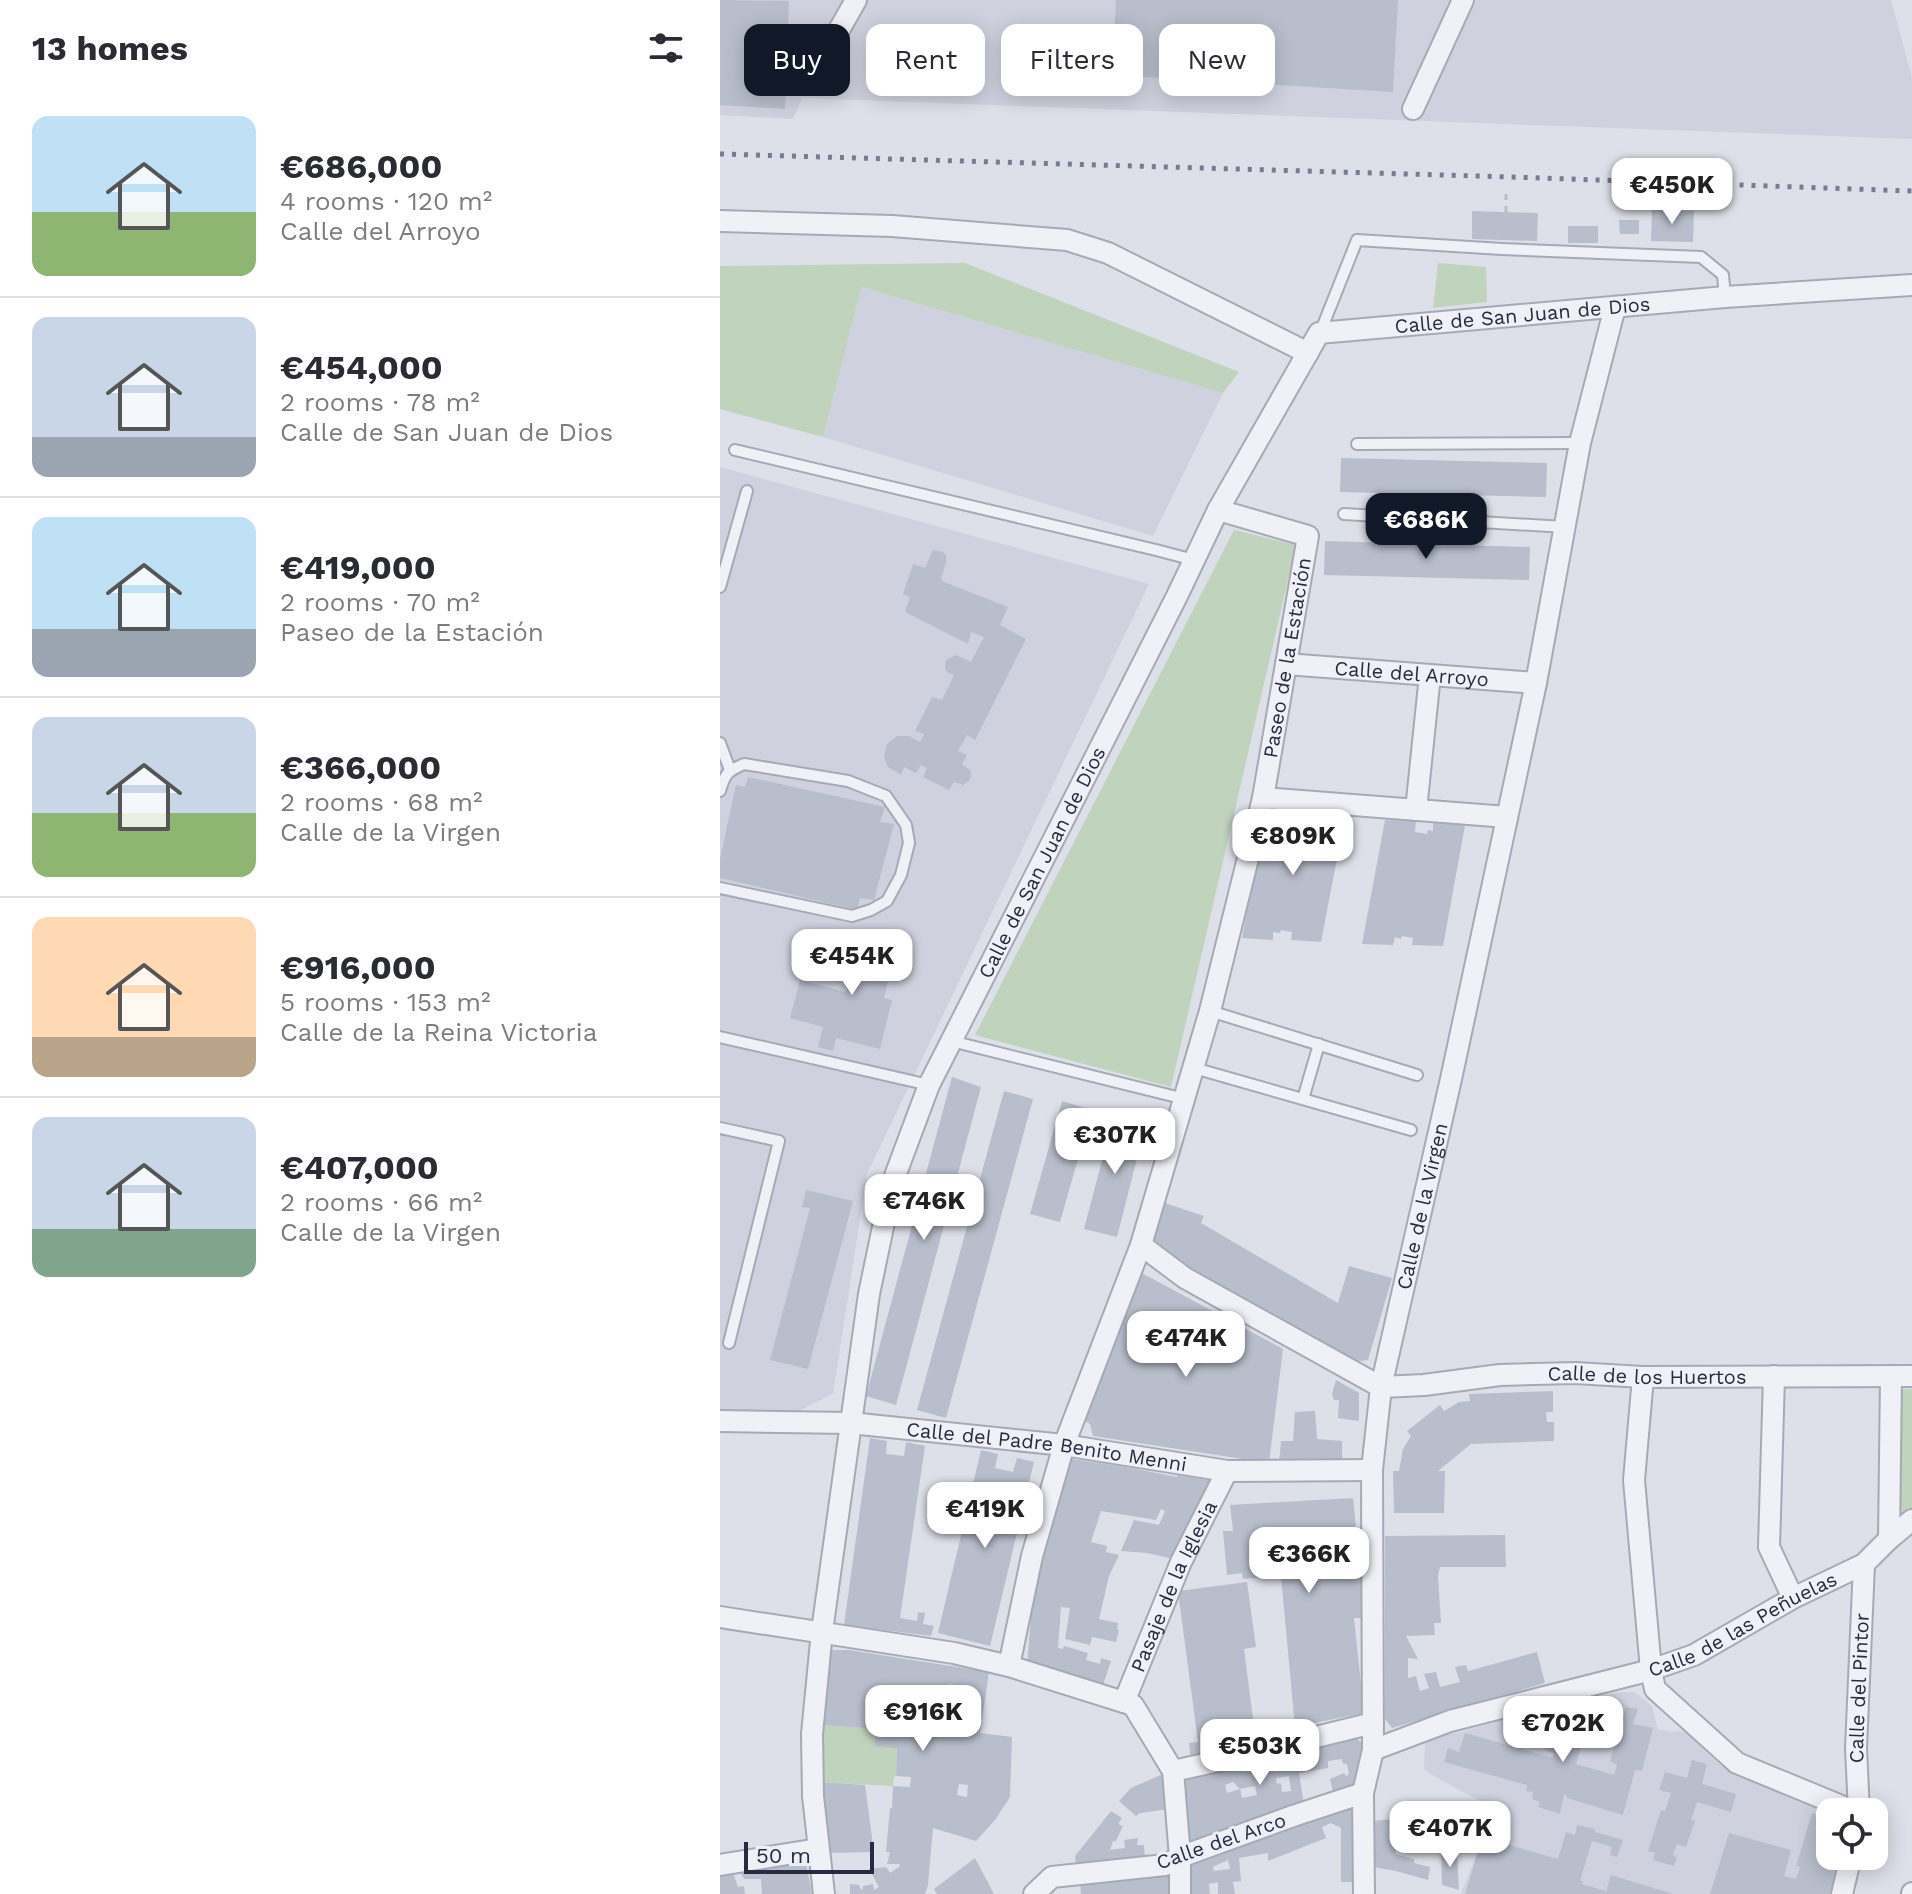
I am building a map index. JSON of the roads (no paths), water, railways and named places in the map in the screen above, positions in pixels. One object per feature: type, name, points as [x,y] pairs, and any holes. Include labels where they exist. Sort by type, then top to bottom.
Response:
[{"type":"street","points":[[842,24],[856,0]]},
{"type":"street","points":[[1413,109],[1463,0]]},
{"type":"street","points":[[720,221],[892,226],[1067,240],[1108,253],[1308,353]]},
{"type":"street","name":"Calle de San Juan de Dios","points":[[824,1894],[813,1796],[812,1734],[822,1631],[850,1423],[869,1294],[892,1184],[929,1085],[951,1041],[1218,510],[1319,333],[1725,297],[1912,285]]},
{"type":"street","name":"Calle de la Virgen","points":[[1364,1894],[1363,1793],[1373,1750],[1372,1470],[1381,1387],[1448,1095],[1536,683],[1580,443],[1615,307]]},
{"type":"street","name":"Paseo de la Estación","points":[[1009,1666],[1032,1556],[1064,1445],[1141,1245],[1185,1099],[1263,798],[1308,536],[1218,510]]},
{"type":"street","name":"Calle del Arroyo","points":[[1286,664],[1536,683]]},
{"type":"street","points":[[1416,810],[1430,675]]},
{"type":"street","points":[[1263,798],[1507,817]]},
{"type":"street","points":[[1141,1245],[1185,1278],[1381,1387]]},
{"type":"street","name":"Calle de los Huertos","points":[[1381,1387],[1500,1375],[1575,1373],[1643,1377],[1902,1376]]},
{"type":"street","points":[[1774,1376],[1769,1547],[1793,1598]]},
{"type":"street","points":[[1889,1539],[1902,1376]]},
{"type":"street","points":[[1643,1377],[1634,1480],[1655,1689],[1737,1763],[1823,1798]]},
{"type":"street","name":"Calle del Padre Benito Menni","points":[[720,1421],[850,1423],[1064,1445],[1227,1471],[1372,1470]]},
{"type":"street","name":"Pasaje de la Iglesia","points":[[1128,1704],[1181,1562],[1227,1471]]},
{"type":"street","name":"Calle de las Peñuelas","points":[[1373,1750],[1450,1721],[1651,1670],[1694,1655],[1793,1598],[1864,1564],[1912,1520]]},
{"type":"street","name":"Calle del Pintor","points":[[1857,1798],[1864,1564]]},
{"type":"street","points":[[720,1617],[954,1653],[1009,1666],[1128,1704],[1173,1771],[1180,1894]]},
{"type":"street","points":[[1173,1771],[1373,1723]]},
{"type":"street","name":"Calle del Arco","points":[[1034,1894],[1052,1877],[1165,1865],[1363,1793]]},
{"type":"street","points":[[720,1865],[818,1849]]},
{"type":"street","points":[[1842,1894],[1848,1870]]},
{"type":"lane","name":"Calle de San Juan de Dios","points":[[1319,333],[1357,240],[1701,257],[1723,275],[1725,297]]},
{"type":"lane","points":[[1357,444],[1580,443]]},
{"type":"lane","points":[[735,450],[1194,560]]},
{"type":"lane","points":[[720,587],[747,491]]},
{"type":"lane","points":[[1344,514],[1565,527]]},
{"type":"lane","points":[[720,743],[730,770]]},
{"type":"lane","points":[[720,791],[723,779],[730,770],[744,764],[848,781],[886,796],[906,825],[909,843],[901,875],[887,901],[852,916],[720,888]]},
{"type":"lane","points":[[1210,1011],[1417,1075]]},
{"type":"lane","points":[[720,1037],[929,1085]]},
{"type":"lane","points":[[951,1041],[1185,1099]]},
{"type":"lane","points":[[1303,1099],[1319,1044]]},
{"type":"lane","points":[[1194,1068],[1411,1130]]},
{"type":"lane","points":[[720,1128],[779,1141],[729,1343]]},
{"type":"railway","points":[[720,154],[1912,191]]}]
